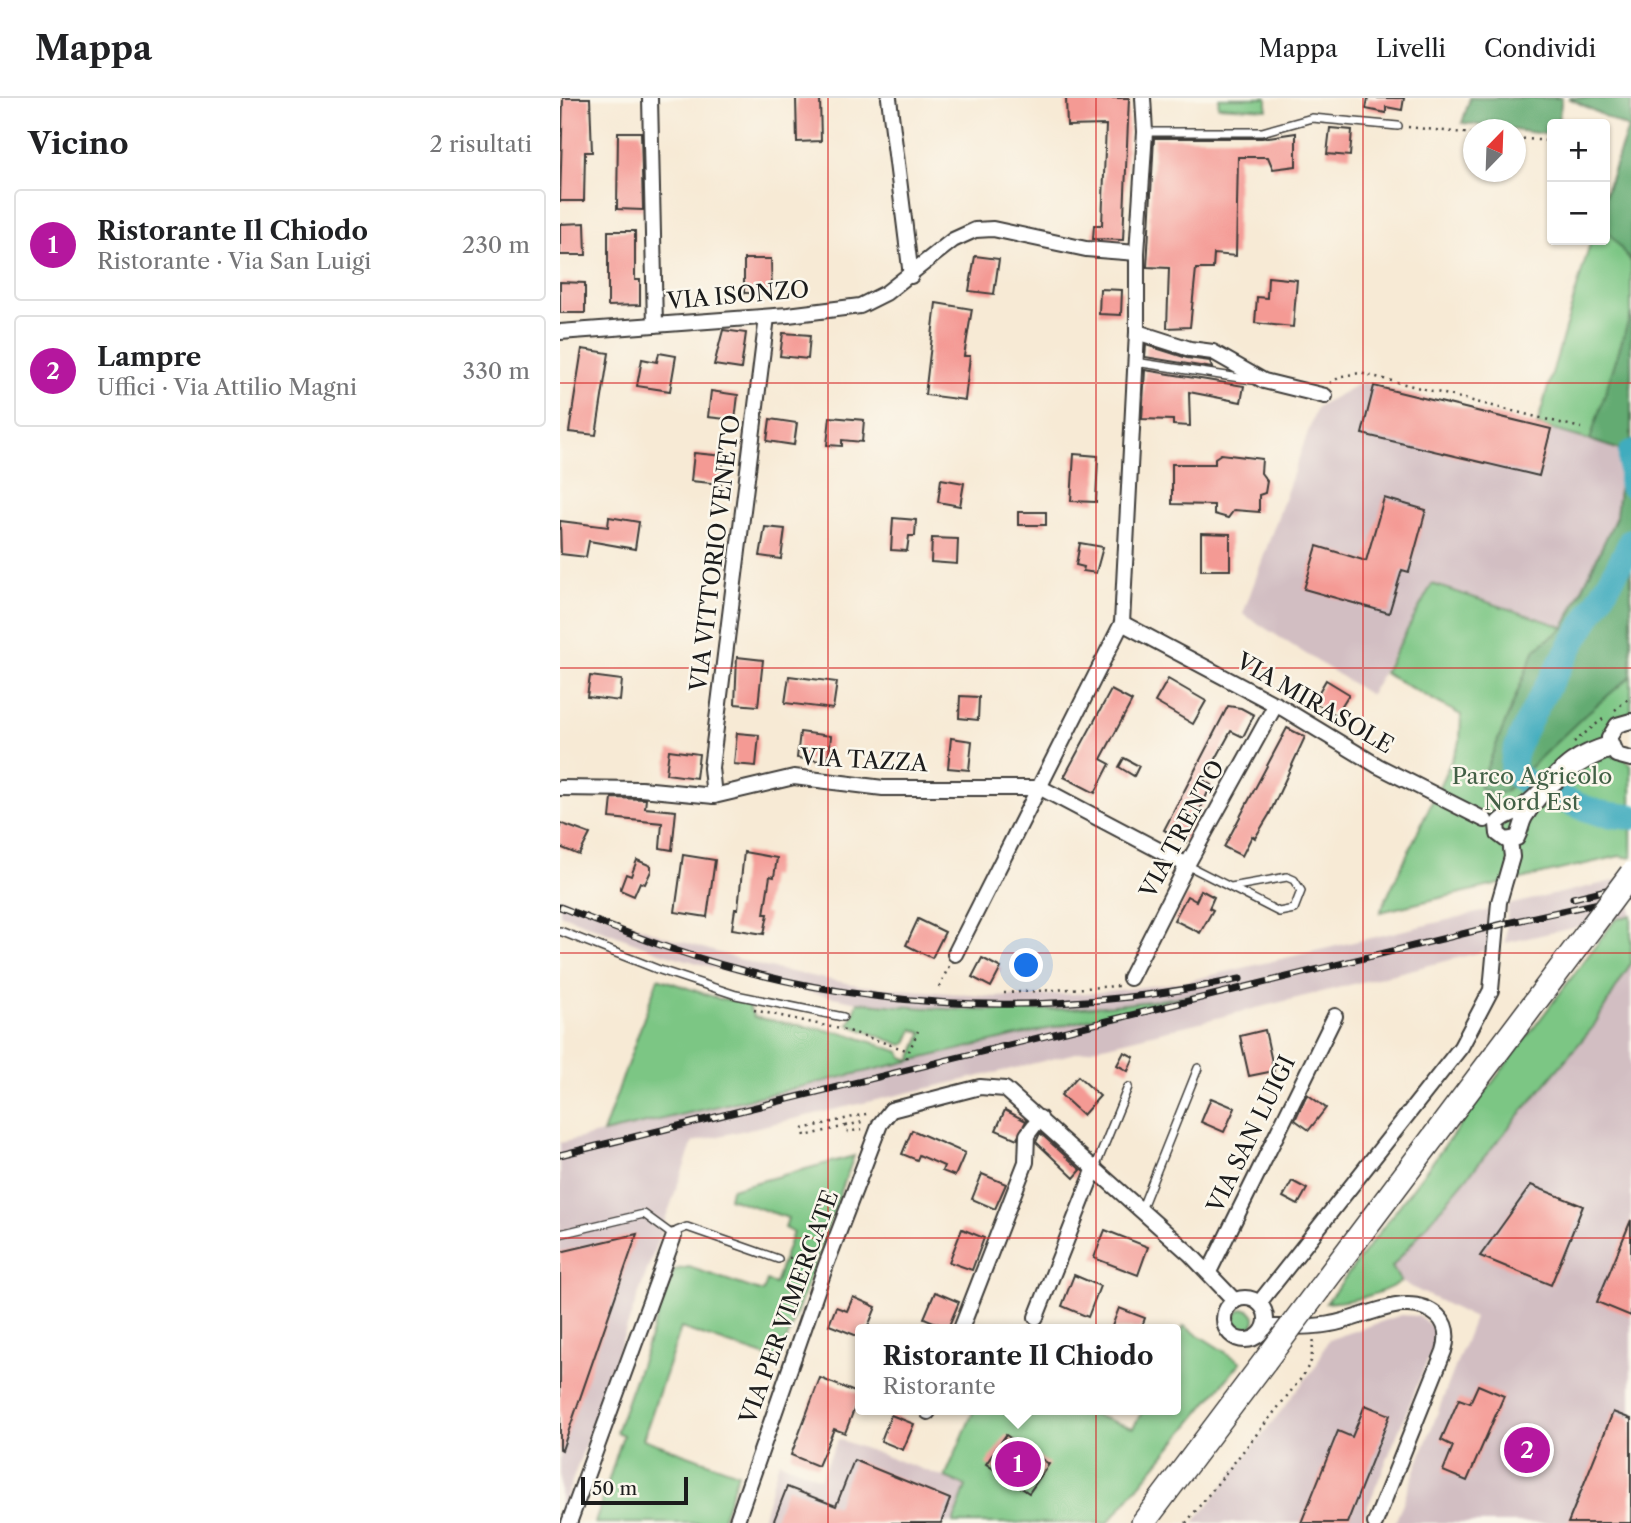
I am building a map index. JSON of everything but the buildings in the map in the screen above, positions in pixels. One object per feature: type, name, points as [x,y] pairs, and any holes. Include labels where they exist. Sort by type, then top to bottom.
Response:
[{"type":"main road","points":[[1146,1519],[1631,874]]},
{"type":"street","points":[[650,98],[655,325]]},
{"type":"street","points":[[889,98],[911,276]]},
{"type":"street","points":[[955,954],[1122,623],[1137,332],[1136,253],[1145,132],[1143,98]]},
{"type":"street","name":"VIA ISONZO","points":[[560,332],[767,317],[860,306],[911,276],[953,240],[975,230],[993,229],[1086,249],[1136,253]]},
{"type":"street","name":"VIA VITTORIO VENETO","points":[[714,796],[711,768],[767,317]]},
{"type":"street","points":[[1137,332],[1190,349],[1213,352],[1264,381],[1320,394]]},
{"type":"street","name":"VIA MIRASOLE","points":[[1122,623],[1276,704],[1378,766],[1498,829]]},
{"type":"street","name":"VIA TRENTO","points":[[1130,978],[1187,865],[1276,704]]},
{"type":"street","points":[[1610,747],[1610,733],[1616,725],[1631,721]]},
{"type":"street","points":[[1498,829],[1524,811],[1580,753],[1610,747],[1630,760]]},
{"type":"street","name":"VIA TAZZA","points":[[560,788],[640,789],[714,796],[794,778],[883,788],[1041,788]]},
{"type":"street","points":[[1041,788],[1187,865]]},
{"type":"street","points":[[1498,829],[1519,835],[1524,811]]},
{"type":"street","points":[[1259,1303],[1461,1047],[1482,1012],[1491,990],[1499,902],[1512,857],[1498,829]]},
{"type":"street","name":"VIA SAN LUIGI","points":[[1209,1272],[1335,1016]]},
{"type":"street","points":[[882,1115],[993,1086],[1016,1096],[1209,1272],[1235,1301]]},
{"type":"street","name":"VIA PER VIMERCATE","points":[[736,1523],[826,1265],[882,1115]]},
{"type":"street","points":[[963,1324],[1026,1162],[1027,1135],[1040,1118]]},
{"type":"street","points":[[1036,1317],[1095,1168]]},
{"type":"street","points":[[569,1523],[674,1236]]},
{"type":"street","points":[[1247,1298],[1259,1303],[1266,1314],[1265,1327],[1255,1338],[1248,1340],[1234,1337],[1224,1318],[1235,1301],[1247,1298]]},
{"type":"street","points":[[1265,1327],[1314,1326],[1415,1304],[1436,1315],[1446,1328],[1444,1351],[1375,1523]]},
{"type":"lane","points":[[1145,132],[1262,132],[1312,118],[1398,126]]},
{"type":"lane","points":[[1135,362],[1264,381]]},
{"type":"lane","points":[[1187,865],[1279,912],[1294,909],[1301,891],[1294,880],[1287,877],[1231,887]]},
{"type":"lane","points":[[560,931],[656,969],[752,1000],[843,1017]]},
{"type":"lane","points":[[1141,1210],[1198,1068]]},
{"type":"lane","points":[[1095,1168],[1128,1087]]},
{"type":"lane","points":[[560,1234],[644,1214],[674,1236],[677,1231],[687,1227],[778,1259]]},
{"type":"path","points":[[1398,126],[1463,133]]},
{"type":"path","points":[[1526,139],[1547,141]]},
{"type":"path","points":[[1320,394],[1342,376],[1360,373],[1581,428]]},
{"type":"path","points":[[1572,743],[1631,696]]},
{"type":"path","points":[[939,987],[955,954]]},
{"type":"path","points":[[1004,993],[1127,985],[1130,978]]},
{"type":"path","points":[[752,1000],[754,1011],[759,1014],[849,1031],[909,1051]]},
{"type":"path","points":[[906,1058],[918,1031]]},
{"type":"path","points":[[846,1126],[848,1132],[882,1115]]},
{"type":"path","points":[[882,1115],[805,1136],[803,1129],[882,1115]]},
{"type":"path","points":[[778,1259],[805,1256],[826,1265]]},
{"type":"path","points":[[1186,1523],[1303,1376],[1311,1362],[1314,1326]]},
{"type":"shaded area","points":[[1362,382],[1551,429],[1623,450],[1616,517],[1565,627],[1432,584],[1370,695],[1243,614],[1317,407]]},
{"type":"shaded area","points":[[1631,877],[1631,915],[1505,943],[1508,905]]},
{"type":"shaded area","points":[[560,897],[664,936],[765,967],[862,986],[994,997],[1093,993],[1183,982],[1490,910],[1487,949],[1478,953],[1007,1070],[693,1142],[560,1515],[560,1143],[1177,998],[1107,1008],[1046,1012],[944,1010],[858,1002],[778,986],[659,952],[560,914]]},
{"type":"shaded area","points":[[1631,963],[1631,1523],[1395,1523],[1474,1318],[1401,1282],[1392,1267],[1593,1027]]},
{"type":"shaded area","points":[[1401,1315],[1419,1316],[1433,1328],[1435,1342],[1361,1523],[1194,1523],[1316,1366],[1328,1340]]},
{"type":"shaded area","points":[[838,1439],[966,1485],[953,1523],[761,1523],[779,1461],[820,1478]]},
{"type":"green space","points":[[1219,98],[1267,98],[1267,109],[1218,106]]},
{"type":"green space","points":[[1470,98],[1562,98],[1559,119],[1547,119],[1547,134],[1526,132],[1526,119],[1463,119]]},
{"type":"green space","name":"Parco Agricolo Nord Est","points":[[1569,98],[1631,98],[1631,716],[1607,737],[1631,765],[1631,858],[1620,856],[1380,912],[1460,742],[1461,715],[1384,673],[1432,584],[1564,627],[1616,517],[1623,450],[1537,425],[1590,245],[1610,245],[1610,179],[1628,128]]},
{"type":"green space","points":[[1569,98],[1631,98],[1631,262],[1610,234],[1610,181],[1628,128]]},
{"type":"green space","points":[[1631,313],[1631,676],[1586,714],[1504,792],[1494,794],[1479,787],[1535,649],[1565,627],[1616,517],[1623,451],[1590,440]]},
{"type":"green space","points":[[1631,915],[1631,963],[1593,1027],[1392,1267],[1401,1282],[1365,1297],[1326,1303],[1615,920]]},
{"type":"green space","points":[[658,978],[720,999],[746,1001],[754,1017],[848,1034],[900,1052],[902,1057],[911,1060],[922,1033],[913,1029],[907,1043],[902,1045],[849,1025],[858,1002],[943,1009],[1027,1010],[1112,1006],[1196,994],[603,1133]]},
{"type":"green space","points":[[854,1156],[779,1361],[681,1328],[643,1439],[738,1473],[721,1523],[595,1523],[623,1435],[616,1432],[674,1270],[689,1267],[763,1292],[767,1281],[775,1284],[793,1232],[785,1228],[788,1218],[729,1198],[731,1189]]},
{"type":"green space","points":[[1245,1309],[1252,1312],[1255,1319],[1252,1326],[1245,1329],[1238,1326],[1235,1319],[1238,1312]]},
{"type":"green space","points":[[1184,1326],[1241,1362],[1108,1523],[953,1523],[966,1486],[945,1477],[972,1415],[1093,1415],[1133,1428],[1140,1415],[1181,1415],[1181,1332]]},
{"type":"waterway","points":[[1631,453],[1631,485]]},
{"type":"waterway","points":[[1631,541],[1525,729],[1515,755],[1514,772],[1528,783],[1580,806],[1599,813],[1631,817]]},
{"type":"railway","points":[[1573,898],[1631,884]]},
{"type":"railway","points":[[560,1155],[1507,923],[1631,896]]},
{"type":"railway","points":[[560,907],[718,964],[865,995],[990,1004],[1052,1003],[1115,999],[1240,979]]},
{"type":"place","name":"Lampre","points":[[1527,1450]]},
{"type":"place","name":"Ristorante Il Chiodo","points":[[1018,1464]]}]
